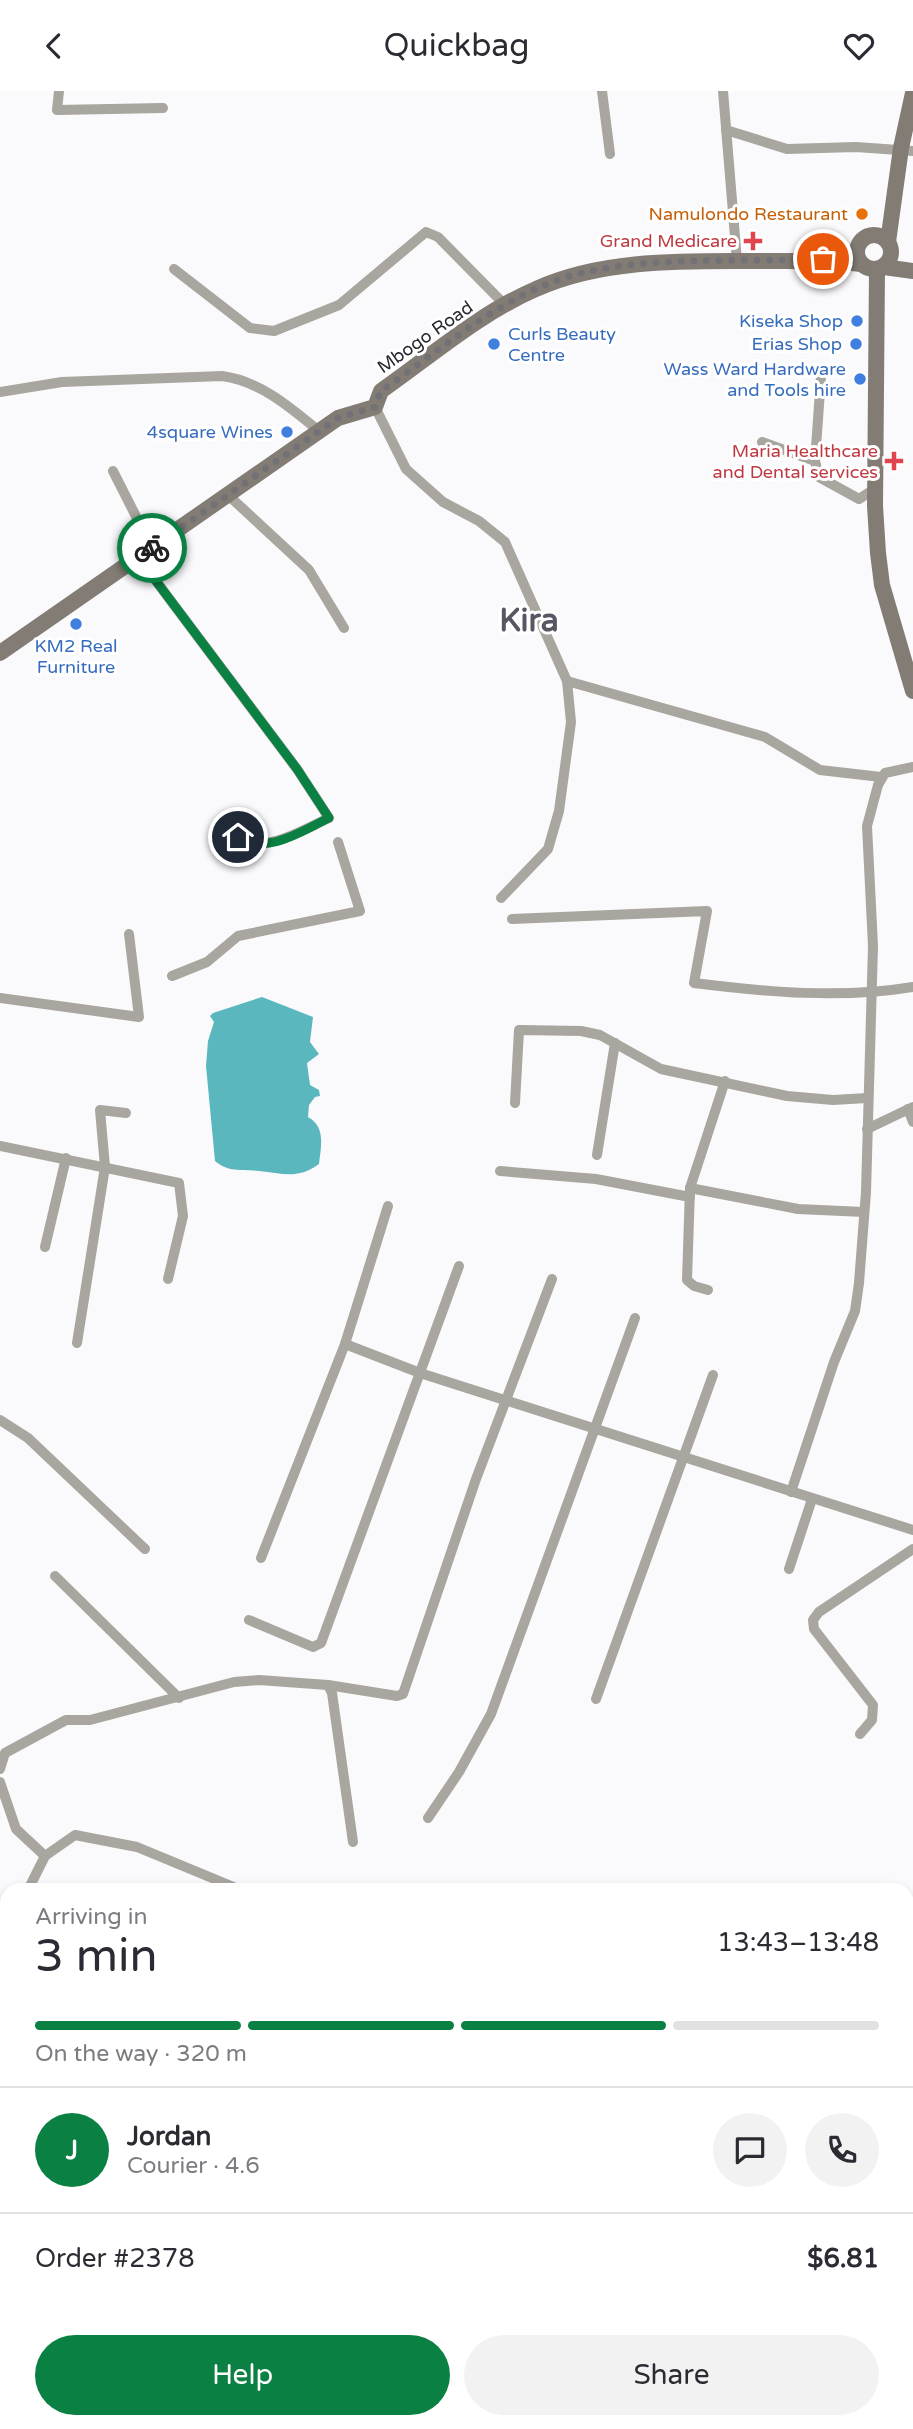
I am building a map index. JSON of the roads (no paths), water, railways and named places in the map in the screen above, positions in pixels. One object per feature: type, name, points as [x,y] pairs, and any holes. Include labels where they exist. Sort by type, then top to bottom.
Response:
[{"type":"main road","points":[[880,259],[907,150],[913,93]]},
{"type":"main road","points":[[892,204],[856,252],[912,271]]},
{"type":"main road","points":[[864,240],[877,235],[880,259],[876,488],[880,574],[913,691]]},
{"type":"main road","name":"Mbogo Road","points":[[823,259],[864,240]]},
{"type":"main road","name":"Mbogo Road","points":[[375,407],[381,391],[505,305],[534,289],[582,273],[641,265],[880,259]]},
{"type":"main road","points":[[0,653],[338,418],[375,407]]},
{"type":"street","points":[[59,91],[57,110],[163,108]]},
{"type":"street","points":[[602,91],[610,154]]},
{"type":"street","points":[[723,91],[737,261]]},
{"type":"street","points":[[726,130],[787,149],[907,150]]},
{"type":"street","points":[[174,269],[250,328],[274,331],[338,305],[426,232],[438,236],[505,305]]},
{"type":"street","points":[[0,392],[62,382],[222,376],[246,381],[261,389],[319,431]]},
{"type":"street","points":[[821,377],[815,461],[819,477],[859,499],[876,488]]},
{"type":"street","points":[[375,407],[406,470],[443,502],[479,520],[505,542],[567,681],[571,722],[559,811],[548,849],[501,898]]},
{"type":"street","points":[[762,442],[815,461]]},
{"type":"street","points":[[113,471],[152,548]]},
{"type":"street","points":[[228,495],[309,570],[344,628]]},
{"type":"street","points":[[138,557],[185,624],[297,769],[329,818],[271,844],[260,845],[238,837],[231,830],[228,819]]},
{"type":"street","points":[[567,681],[765,737],[820,770],[881,777]]},
{"type":"street","points":[[791,1492],[834,1361],[855,1311],[864,1212],[873,946],[867,826],[881,777],[887,772],[913,767]]},
{"type":"street","points":[[172,976],[207,963],[238,936],[360,911],[338,842]]},
{"type":"street","points":[[512,919],[708,911],[694,983],[752,991],[870,994],[913,987]]},
{"type":"street","points":[[0,998],[139,1017],[129,934]]},
{"type":"street","points":[[515,1103],[519,1030],[581,1031],[600,1035],[661,1069],[787,1096],[833,1100],[867,1098]]},
{"type":"street","points":[[597,1155],[615,1043]]},
{"type":"street","points":[[708,1290],[694,1286],[687,1280],[690,1192],[726,1081]]},
{"type":"street","points":[[867,1129],[910,1108],[913,1122]]},
{"type":"street","points":[[77,1343],[105,1167],[100,1110],[126,1113]]},
{"type":"street","points":[[0,1146],[179,1183],[183,1216],[168,1279]]},
{"type":"street","points":[[45,1247],[66,1158]]},
{"type":"street","points":[[500,1171],[596,1179],[798,1209],[864,1212]]},
{"type":"street","points":[[261,1558],[345,1344],[388,1206]]},
{"type":"street","points":[[249,1620],[313,1647],[321,1643],[459,1266]]},
{"type":"street","points":[[0,1769],[5,1753],[66,1720],[90,1720],[234,1682],[259,1680],[328,1685],[397,1696],[404,1692],[476,1479],[552,1279]]},
{"type":"street","points":[[428,1818],[471,1752],[491,1714],[635,1318]]},
{"type":"street","points":[[345,1344],[420,1373],[913,1530]]},
{"type":"street","points":[[596,1699],[713,1375]]},
{"type":"street","points":[[0,1420],[28,1438],[145,1549]]},
{"type":"street","points":[[789,1569],[812,1499]]},
{"type":"street","points":[[860,1734],[872,1720],[873,1705],[814,1629],[813,1621],[819,1612],[913,1549]]},
{"type":"street","points":[[55,1576],[179,1698]]},
{"type":"street","points":[[328,1685],[332,1693],[353,1842]]},
{"type":"street","points":[[0,1781],[16,1829],[46,1856]]},
{"type":"street","points":[[32,1883],[46,1856],[75,1835],[137,1847],[223,1883]]},
{"type":"water","points":[[262,997],[313,1017],[310,1042],[319,1054],[307,1063],[310,1085],[319,1090],[320,1096],[315,1097],[309,1105],[308,1117],[318,1126],[321,1150],[319,1164],[296,1174],[236,1170],[215,1161],[206,1066],[208,1041],[214,1022],[210,1016]]},
{"type":"place","name":"Namulondo Restaurant","points":[[862,214]]},
{"type":"place","name":"Grand Medicare","points":[[753,241]]},
{"type":"place","name":"Kiseka Shop","points":[[857,321]]},
{"type":"place","name":"Curls Beauty Centre","points":[[494,344]]},
{"type":"place","name":"Erias Shop","points":[[856,344]]},
{"type":"place","name":"Wass Ward Hardware and Tools hire","points":[[860,379]]},
{"type":"place","name":"4square Wines","points":[[287,432]]},
{"type":"place","name":"Maria Healthcare and Dental services","points":[[894,461]]},
{"type":"place","name":"KM2 Real Furniture","points":[[76,624]]},
{"type":"district","name":"Kira","points":[[529,621]]}]
